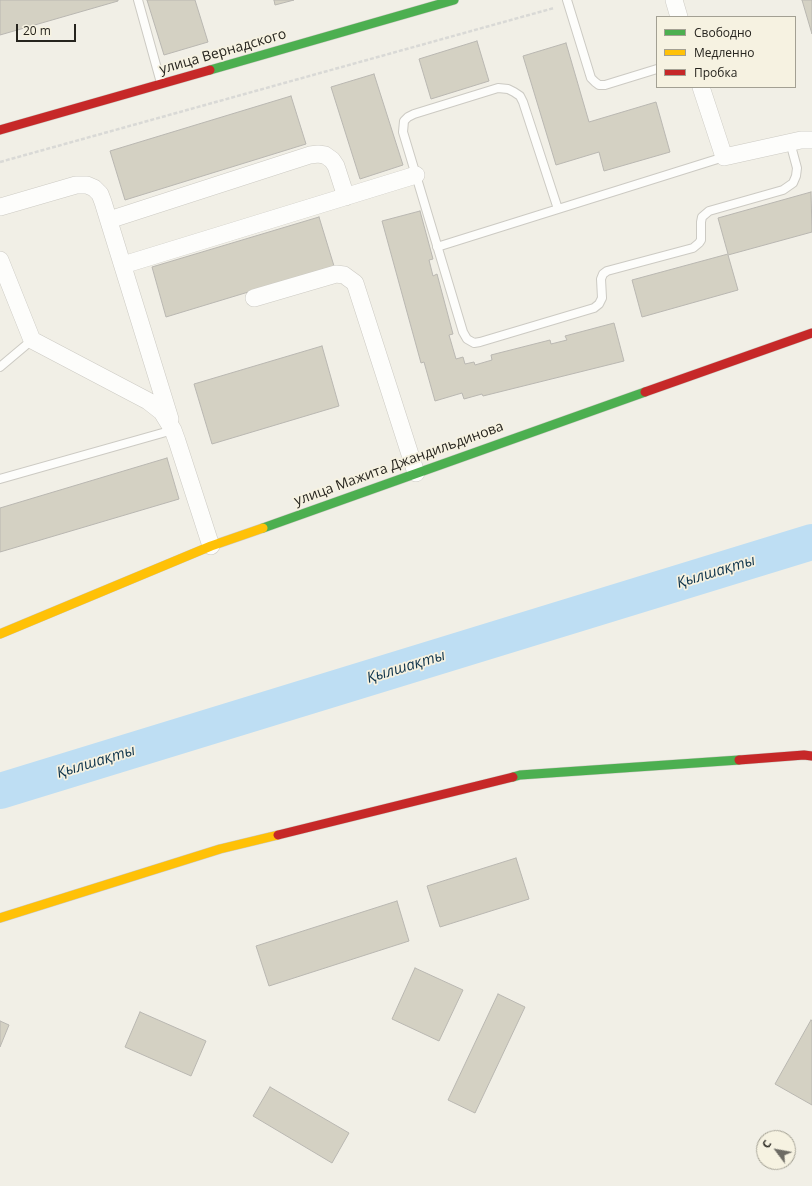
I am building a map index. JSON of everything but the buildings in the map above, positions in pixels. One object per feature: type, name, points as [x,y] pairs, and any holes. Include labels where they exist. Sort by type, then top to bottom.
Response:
[{"type":"street","name":"улица Вернадского","points":[[0,130],[454,0]]},
{"type":"street","points":[[674,0],[679,16]]},
{"type":"street","points":[[701,88],[724,157],[790,142],[812,140]]},
{"type":"street","points":[[109,220],[302,157],[318,154],[326,155],[336,166],[346,197]]},
{"type":"street","points":[[123,266],[416,175]]},
{"type":"street","points":[[0,207],[76,185],[87,185],[94,188],[100,194],[173,430],[212,546]]},
{"type":"street","points":[[0,260],[32,340],[148,401],[162,412],[173,430]]},
{"type":"street","points":[[254,298],[336,274],[344,275],[355,283],[416,473]]},
{"type":"street","name":"улица Мажита Джандильдинова","points":[[0,634],[212,546],[812,333]]},
{"type":"street","points":[[0,918],[220,849],[520,775],[804,755],[812,756]]},
{"type":"lane","points":[[138,0],[162,84]]},
{"type":"lane","points":[[568,2],[591,78],[595,82],[605,85],[656,69]]},
{"type":"lane","points":[[558,210],[523,102],[520,96],[508,88],[498,88],[414,114],[404,121],[402,132],[437,247],[465,337],[472,342],[477,342],[590,310],[597,306],[602,298],[601,279],[603,274],[607,271],[693,248],[701,240],[702,217],[709,210],[783,190],[790,186],[795,180],[797,172],[790,142]]},
{"type":"lane","points":[[437,247],[724,157]]},
{"type":"lane","points":[[0,367],[32,340]]},
{"type":"lane","points":[[0,479],[173,430]]},
{"type":"path","points":[[0,162],[568,2]]},
{"type":"waterway","name":"Қылшақты","points":[[0,791],[812,542]]},
{"type":"traffic: fast","points":[[210,70],[454,0]]},
{"type":"traffic: fast","points":[[263,528],[645,392]]},
{"type":"traffic: fast","points":[[513,777],[520,775],[739,760]]},
{"type":"traffic: slow","points":[[0,634],[211,546],[263,528]]},
{"type":"traffic: slow","points":[[0,918],[220,849],[278,835]]},
{"type":"traffic: jam","points":[[0,130],[210,70]]},
{"type":"traffic: jam","points":[[645,392],[812,333]]},
{"type":"traffic: jam","points":[[739,760],[804,755],[812,756]]},
{"type":"traffic: jam","points":[[278,835],[513,777]]}]
